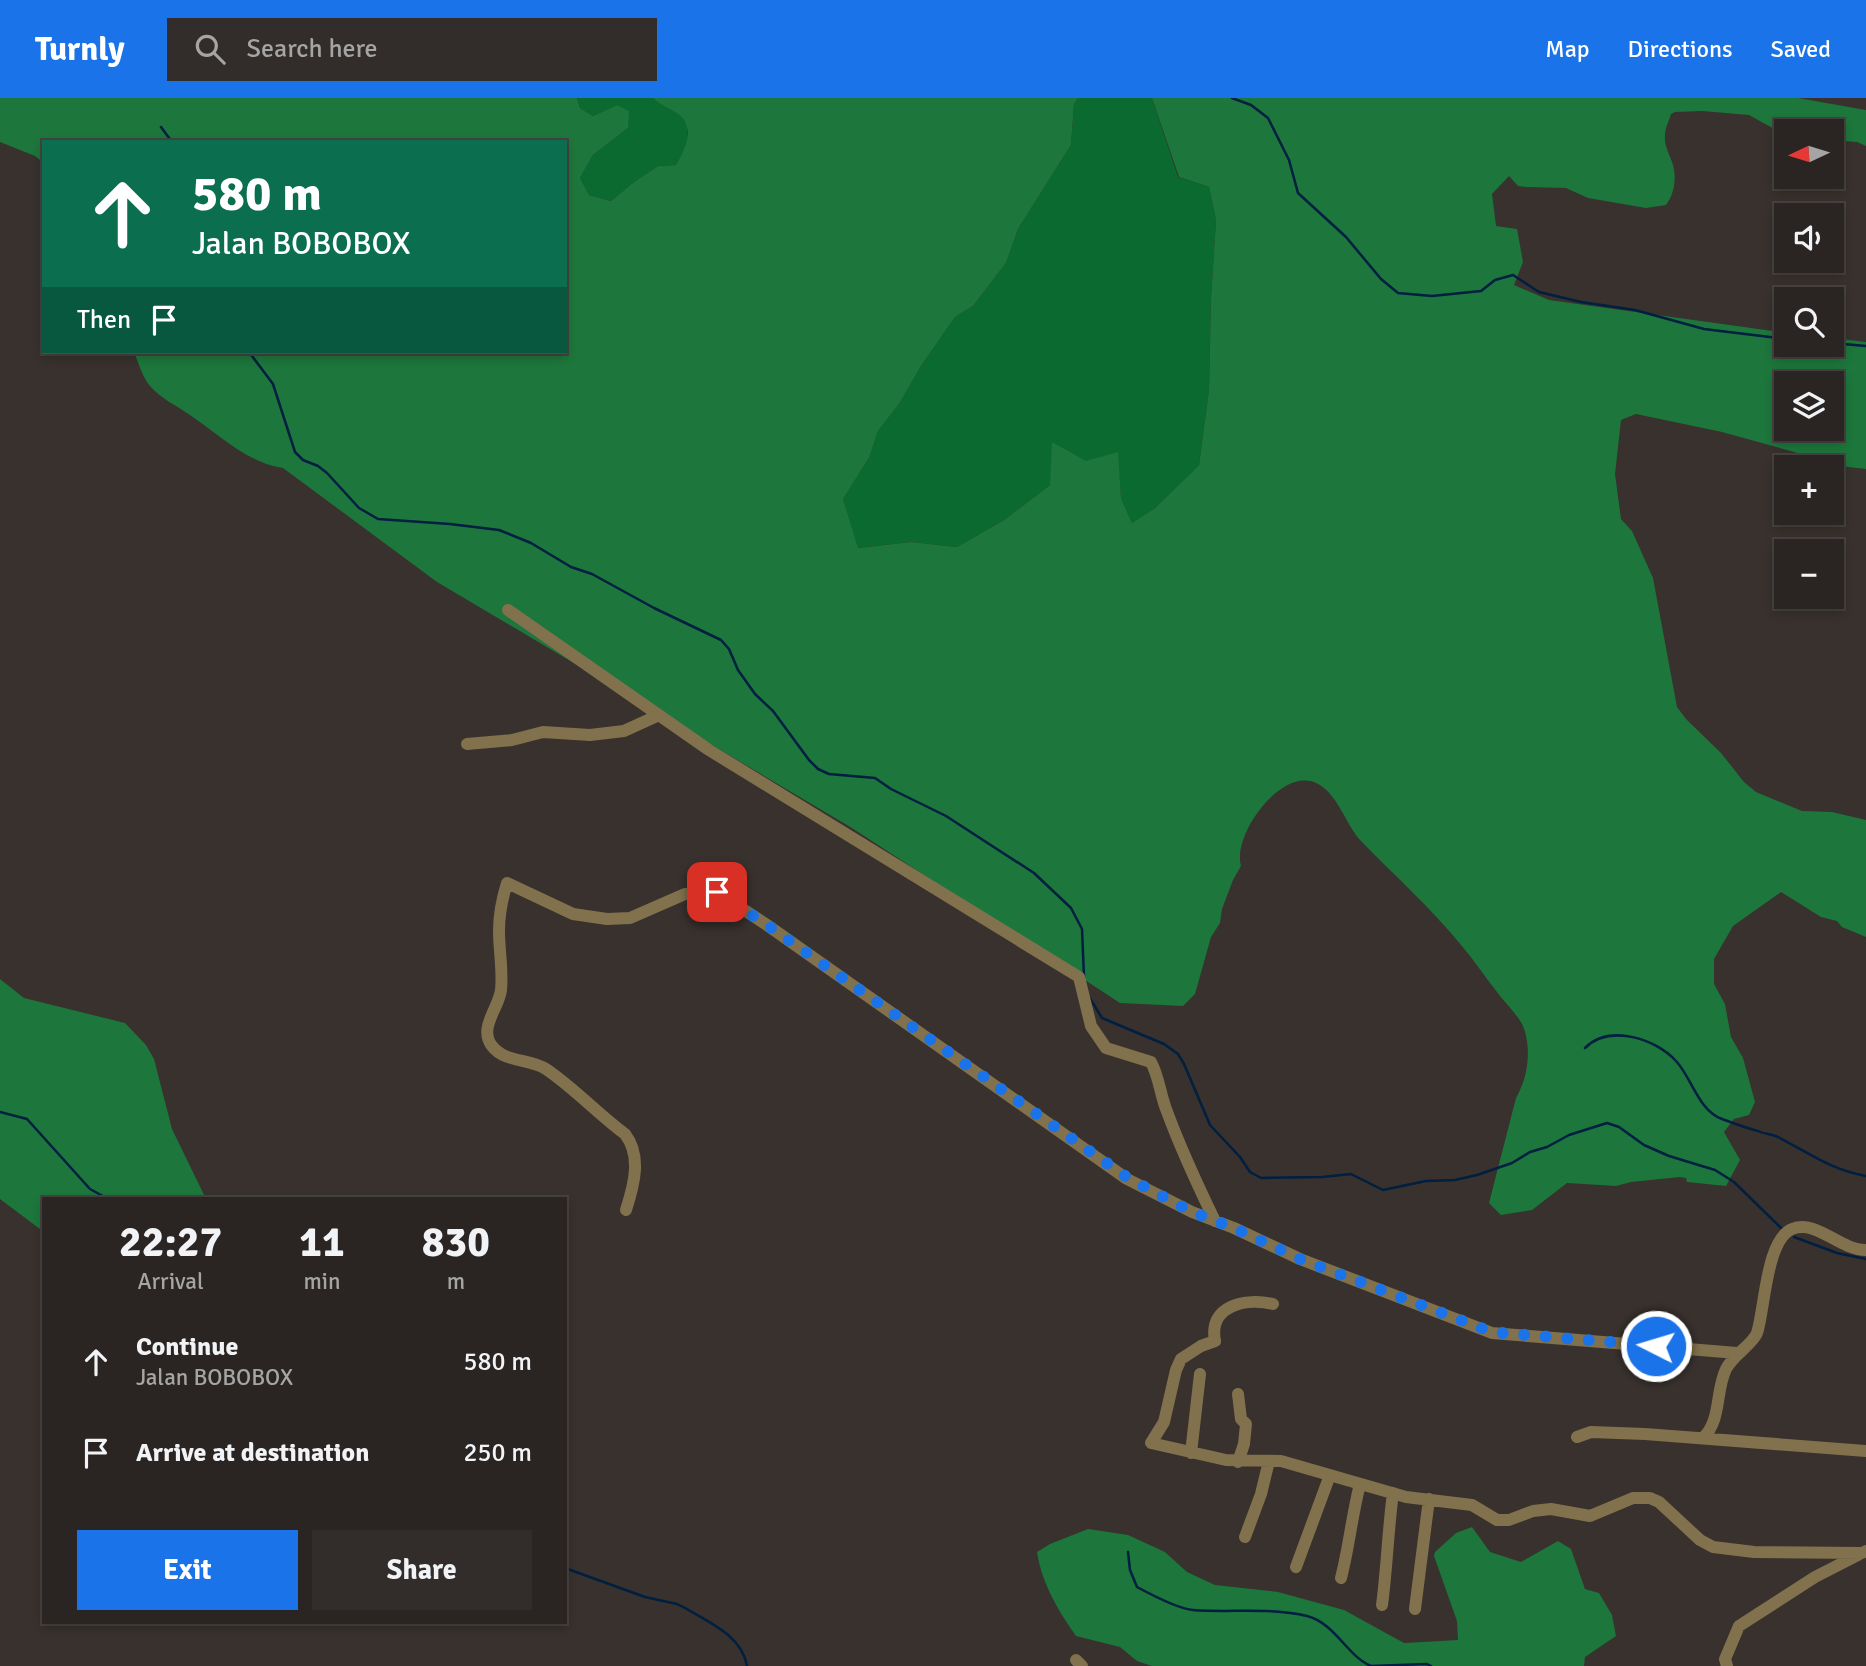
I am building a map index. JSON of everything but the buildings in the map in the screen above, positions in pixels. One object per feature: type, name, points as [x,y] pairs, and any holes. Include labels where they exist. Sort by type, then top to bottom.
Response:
[{"type":"street","points":[[508,610],[709,750],[1079,978],[1091,1026],[1106,1048],[1151,1062],[1158,1077],[1165,1107],[1214,1221]]},
{"type":"street","points":[[467,744],[512,740],[543,733],[610,733],[631,729],[659,715]]},
{"type":"street","points":[[626,1210],[632,1191],[634,1145],[625,1134],[545,1068],[501,1055],[491,1045],[488,1035],[490,1017],[501,991],[500,909],[507,883],[573,914],[607,919],[630,918],[685,894],[717,892],[1128,1178],[1192,1212],[1300,1259],[1492,1332],[1737,1353]]},
{"type":"street","points":[[1703,1438],[1714,1423],[1726,1369],[1737,1353],[1756,1336],[1773,1254],[1783,1236],[1792,1229],[1811,1227],[1848,1248],[1866,1250]]},
{"type":"street","points":[[1273,1304],[1259,1300],[1247,1301],[1229,1308],[1216,1320],[1213,1331],[1215,1341],[1201,1346],[1181,1359],[1164,1422],[1151,1443],[1238,1461],[1269,1461],[1306,1467],[1392,1493],[1472,1505],[1492,1518],[1502,1520],[1541,1509],[1590,1516],[1633,1498],[1650,1498],[1659,1502],[1700,1540],[1713,1547],[1754,1552],[1864,1552]]},
{"type":"street","points":[[1191,1452],[1200,1374]]},
{"type":"street","points":[[1238,1394],[1241,1419],[1245,1424],[1244,1444],[1238,1461]]},
{"type":"street","points":[[1577,1437],[1591,1432],[1866,1451]]},
{"type":"street","points":[[1245,1537],[1261,1494],[1269,1461]]},
{"type":"street","points":[[1296,1567],[1330,1475]]},
{"type":"street","points":[[1341,1578],[1360,1484]]},
{"type":"street","points":[[1382,1605],[1389,1556],[1392,1493]]},
{"type":"street","points":[[1415,1609],[1426,1499]]},
{"type":"street","points":[[1727,1666],[1726,1660],[1739,1626],[1815,1577],[1864,1552]]},
{"type":"green space","points":[[0,98],[577,98],[580,108],[593,116],[617,105],[629,111],[628,128],[593,155],[580,178],[589,195],[611,201],[658,166],[676,165],[683,152],[687,126],[678,114],[653,98],[1078,98],[1074,104],[1071,145],[1018,229],[1006,263],[973,306],[955,317],[921,366],[899,404],[878,431],[869,458],[843,499],[858,548],[911,542],[957,547],[1004,520],[1050,485],[1052,442],[1086,461],[1118,452],[1121,498],[1132,523],[1155,508],[1199,465],[1209,390],[1216,220],[1209,187],[1179,177],[1152,98],[1798,98],[1866,110],[1866,146],[1844,141],[1844,119],[1774,119],[1774,129],[1749,115],[1675,112],[1671,114],[1665,132],[1665,143],[1675,178],[1666,205],[1646,208],[1588,198],[1566,188],[1518,186],[1509,176],[1492,194],[1496,226],[1517,229],[1523,262],[1514,285],[1549,300],[1774,331],[1774,357],[1844,357],[1844,339],[1866,342],[1866,469],[1844,466],[1844,455],[1805,455],[1722,432],[1636,414],[1621,420],[1615,474],[1621,519],[1632,531],[1653,578],[1677,707],[1756,792],[1802,811],[1832,812],[1866,820],[1866,937],[1842,927],[1837,921],[1821,917],[1781,892],[1733,926],[1714,959],[1714,984],[1725,1004],[1731,1037],[1743,1058],[1755,1102],[1749,1115],[1734,1119],[1724,1132],[1740,1160],[1726,1186],[1687,1182],[1686,1178],[1680,1177],[1616,1186],[1567,1183],[1532,1210],[1501,1215],[1489,1203],[1516,1098],[1526,1072],[1528,1053],[1523,1026],[1449,931],[1361,841],[1336,801],[1316,783],[1302,781],[1288,785],[1262,807],[1252,822],[1240,853],[1241,866],[1222,909],[1220,923],[1211,937],[1195,994],[1183,1006],[1120,1003],[852,828],[437,582],[283,468],[245,454],[164,398],[145,378],[135,354],[567,354],[567,140],[42,140],[42,161],[0,142]]},
{"type":"green space","points":[[577,98],[653,98],[679,114],[687,124],[687,146],[676,165],[658,166],[611,201],[589,195],[580,178],[593,155],[628,128],[617,105],[593,116],[580,108]]},
{"type":"green space","points":[[1078,98],[1152,98],[1178,177],[1209,187],[1216,220],[1209,390],[1199,465],[1155,508],[1132,523],[1121,498],[1117,453],[1050,485],[1004,520],[957,547],[911,542],[857,548],[843,499],[869,458],[878,431],[899,404],[921,366],[955,317],[973,306],[1006,263],[1018,229],[1071,145],[1074,104]]},
{"type":"green space","points":[[0,979],[24,998],[125,1023],[146,1045],[154,1059],[172,1129],[205,1197],[42,1197],[42,1230],[0,1199]]},
{"type":"green space","points":[[1472,1527],[1490,1552],[1521,1562],[1558,1541],[1571,1549],[1585,1589],[1599,1593],[1612,1615],[1616,1636],[1585,1657],[1584,1666],[1152,1666],[1137,1661],[1120,1647],[1076,1636],[1052,1596],[1037,1552],[1088,1529],[1128,1535],[1165,1552],[1187,1572],[1215,1585],[1278,1592],[1344,1610],[1404,1643],[1458,1640],[1457,1621],[1434,1556],[1456,1533]]},
{"type":"waterway","points":[[1232,98],[1251,105],[1268,118],[1289,160],[1298,193],[1346,237],[1381,279],[1398,293],[1432,296],[1481,291],[1495,280],[1513,275],[1539,292],[1635,310],[1704,329],[1774,337]]},
{"type":"waterway","points":[[161,127],[171,140]]},
{"type":"waterway","points":[[1844,344],[1866,346]]},
{"type":"waterway","points":[[250,354],[273,384],[295,452],[303,460],[327,473],[359,508],[378,519],[499,530],[531,543],[571,567],[592,574],[721,640],[755,694],[773,711],[818,769],[829,774],[875,778],[891,789],[946,816],[1034,873],[1071,908],[1082,929],[1084,977]]},
{"type":"waterway","points":[[1089,997],[1102,1018],[1164,1044],[1178,1054],[1210,1125],[1240,1157],[1250,1172],[1261,1178],[1351,1174],[1383,1190],[1426,1181],[1455,1180],[1512,1163],[1569,1135],[1607,1123],[1619,1127],[1644,1145],[1669,1156],[1715,1170],[1734,1182],[1784,1231]]},
{"type":"waterway","points":[[1585,1048],[1606,1037],[1644,1040],[1676,1061],[1701,1101],[1714,1115],[1776,1136],[1831,1165],[1866,1176]]},
{"type":"waterway","points":[[0,1112],[27,1119],[90,1189],[104,1197]]},
{"type":"waterway","points":[[1794,1237],[1837,1253],[1866,1259]]},
{"type":"waterway","points":[[1128,1552],[1130,1570],[1137,1587],[1173,1604],[1193,1610],[1279,1612],[1307,1616],[1326,1626],[1355,1655],[1371,1666],[1431,1666]]},
{"type":"waterway","points":[[567,1569],[645,1597],[685,1608],[732,1638],[744,1655],[747,1666]]},
{"type":"route","points":[[717,892],[1128,1178],[1192,1212],[1300,1259],[1492,1332],[1656,1346]]}]
